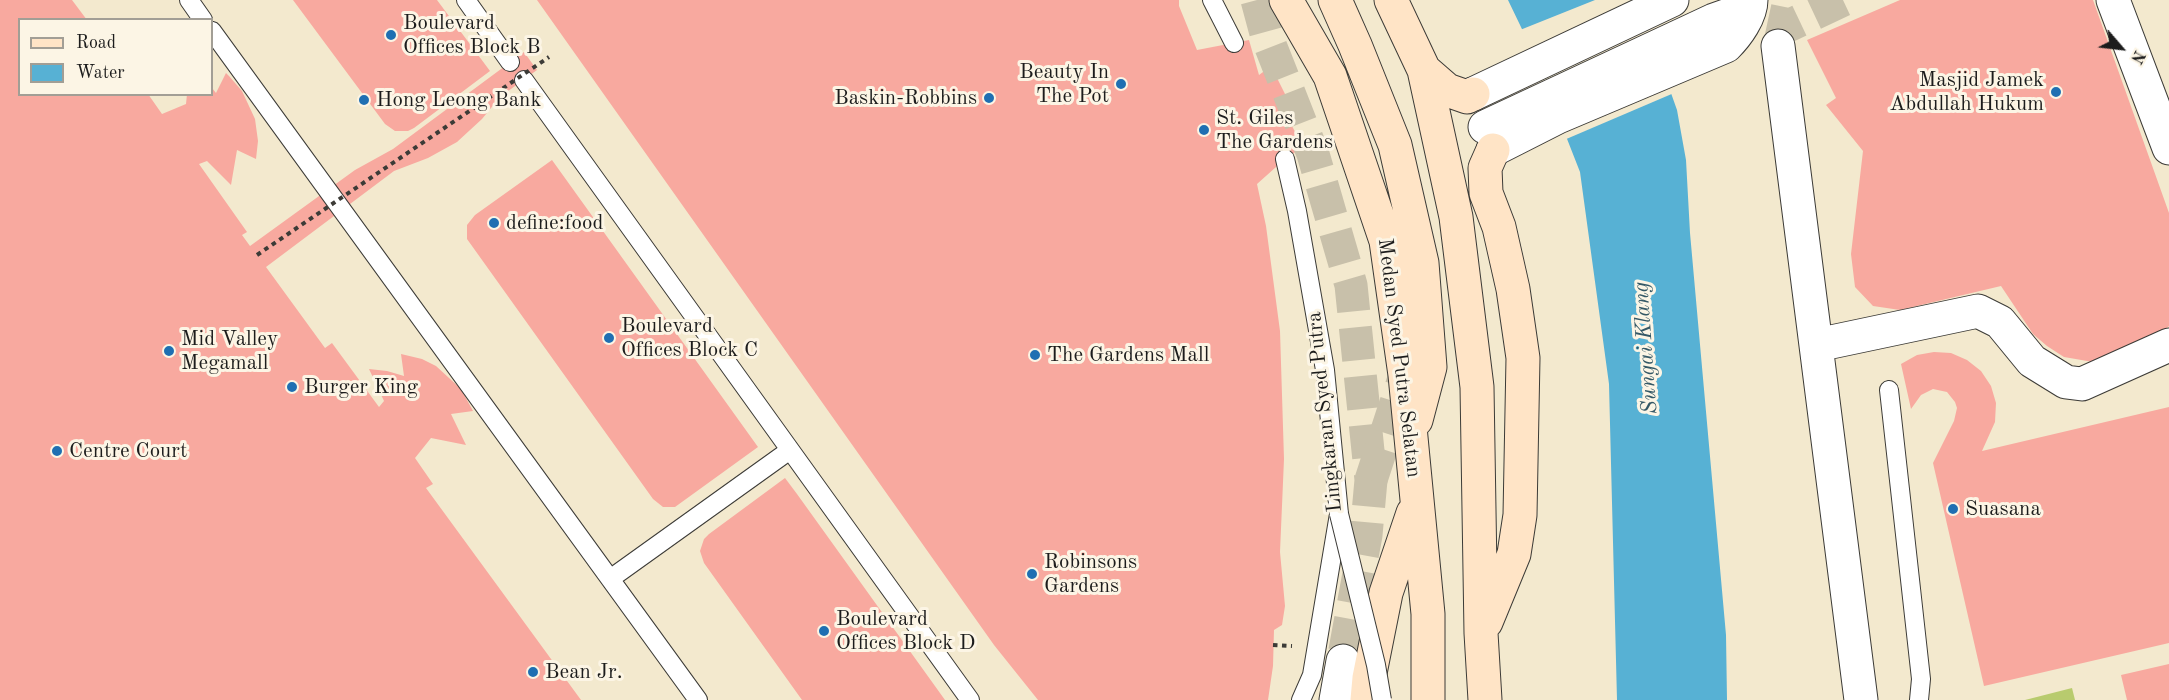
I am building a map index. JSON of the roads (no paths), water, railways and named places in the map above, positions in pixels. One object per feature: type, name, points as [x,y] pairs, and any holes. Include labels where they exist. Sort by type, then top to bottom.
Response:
[{"type":"main road","name":"Medan Syed Putra Selatan","points":[[1286,0],[1329,76],[1386,241],[1405,375],[1428,614],[1428,700]]},
{"type":"main road","points":[[1335,0],[1395,145],[1422,263],[1430,367],[1411,439]]},
{"type":"main road","points":[[1391,0],[1424,70],[1456,217],[1478,387],[1481,633],[1485,700]]},
{"type":"main road","points":[[1424,70],[1447,90],[1467,97],[1473,94]]},
{"type":"main road","points":[[1456,217],[1472,141],[1489,139],[1485,168],[1486,193],[1499,227],[1513,289],[1523,358],[1520,504],[1514,554],[1481,633]]},
{"type":"main road","points":[[1367,700],[1369,678],[1386,593],[1417,501]]},
{"type":"street","points":[[1473,94],[1672,0]]},
{"type":"street","points":[[2113,0],[2169,148]]},
{"type":"street","points":[[1489,139],[1731,20]]},
{"type":"street","points":[[1778,46],[1862,700]]},
{"type":"street","points":[[1817,345],[1978,311],[2000,322],[2032,361],[2066,382],[2082,384],[2169,345]]},
{"type":"street","points":[[1336,700],[1343,661]]},
{"type":"lane","points":[[189,0],[202,18]]},
{"type":"lane","points":[[466,0],[510,62]]},
{"type":"lane","points":[[1212,0],[1234,43]]},
{"type":"lane","points":[[213,32],[698,700]]},
{"type":"lane","points":[[524,80],[970,700]]},
{"type":"lane","name":"Lingkaran Syed Putra","points":[[1285,159],[1297,211],[1325,370],[1339,514],[1312,675],[1301,700]]},
{"type":"lane","points":[[1888,390],[1921,679],[1919,700]]},
{"type":"lane","points":[[610,579],[790,450]]},
{"type":"lane","points":[[1339,514],[1376,665],[1382,700]]},
{"type":"water","name":"Sungai Klang","points":[[1508,0],[1638,0],[1677,110],[1686,160],[1690,233],[1726,635],[1727,700],[1617,700],[1609,384],[1580,172],[1533,52]]},
{"type":"tunnel","points":[[1257,0],[1267,37],[1313,154],[1351,285],[1371,480],[1366,535],[1343,661]]},
{"type":"tunnel","points":[[1728,0],[1734,13],[1790,25],[1843,0]]},
{"type":"tunnel","points":[[1371,480],[1405,375]]},
{"type":"place","name":"Boulevard Offices Block B","points":[[391,35]]},
{"type":"place","name":"Beauty In The Pot","points":[[1121,84]]},
{"type":"place","name":"Masjid Jamek Abdullah Hukum","points":[[2056,92]]},
{"type":"place","name":"Baskin-Robbins","points":[[989,98]]},
{"type":"place","name":"Hong Leong Bank","points":[[364,100]]},
{"type":"place","name":"St. Giles The Gardens","points":[[1204,130]]},
{"type":"place","name":"define:food","points":[[494,223]]},
{"type":"place","name":"Boulevard Offices Block C","points":[[609,338]]},
{"type":"place","name":"Mid Valley Megamall","points":[[169,351]]},
{"type":"place","name":"The Gardens Mall","points":[[1035,355]]},
{"type":"place","name":"Burger King","points":[[292,387]]},
{"type":"place","name":"Centre Court","points":[[57,451]]},
{"type":"place","name":"Suasana","points":[[1953,509]]},
{"type":"place","name":"Robinsons Gardens","points":[[1032,574]]},
{"type":"place","name":"Boulevard Offices Block D","points":[[824,631]]},
{"type":"place","name":"Bean Jr.","points":[[533,672]]}]
